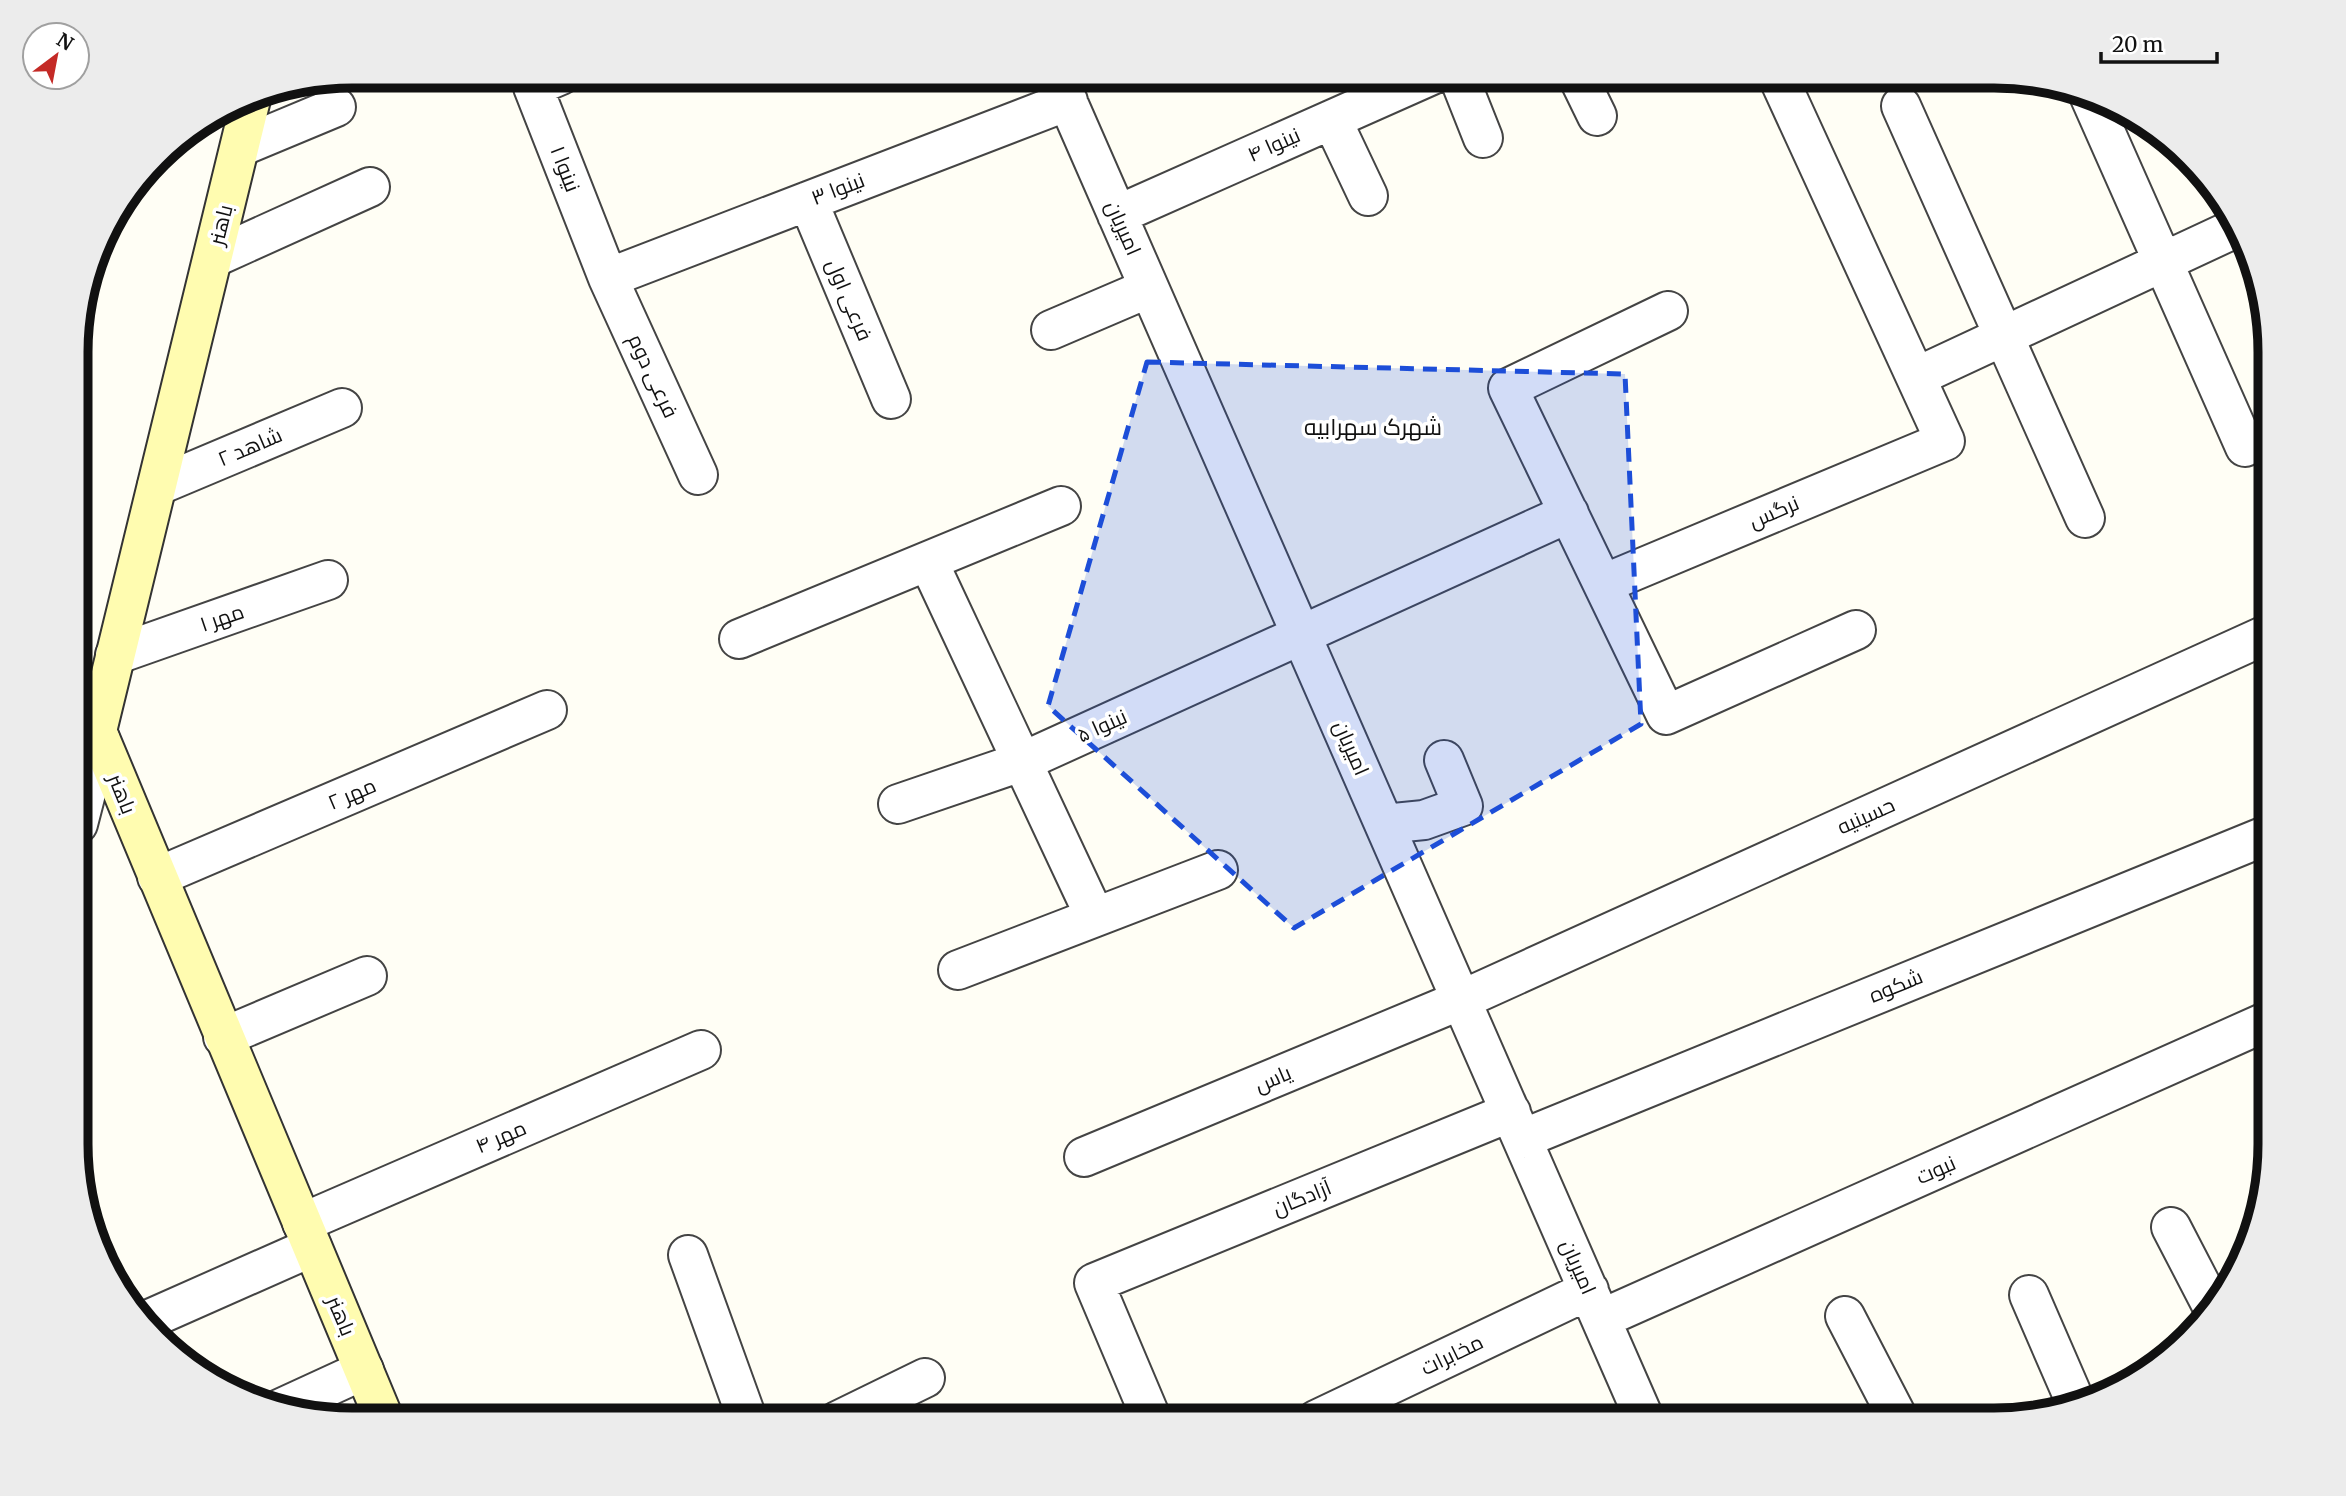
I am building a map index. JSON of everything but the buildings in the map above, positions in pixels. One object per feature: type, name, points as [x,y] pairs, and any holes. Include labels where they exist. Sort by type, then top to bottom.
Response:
[{"type":"street","name":"نینوا ۱","points":[[533,88],[608,278]]},
{"type":"street","name":"نینوا ۳","points":[[608,278],[808,201],[1062,88]]},
{"type":"street","name":"امیریان","points":[[1062,88],[1640,1408]]},
{"type":"street","name":"نینوا ۴","points":[[1117,215],[1403,88]]},
{"type":"street","points":[[1463,88],[1483,138]]},
{"type":"street","points":[[1583,88],[1597,116]]},
{"type":"street","points":[[1783,88],[1916,376],[2229,231]]},
{"type":"street","points":[[1901,106],[2085,518]]},
{"type":"street","points":[[240,147],[336,107]]},
{"type":"street","points":[[2095,108],[2245,447]]},
{"type":"street","name":"باهنر","points":[[250,109],[97,731],[380,1408]]},
{"type":"street","points":[[1332,120],[1368,196]]},
{"type":"street","points":[[213,258],[370,187]]},
{"type":"street","name":"فرعی اول","points":[[808,201],[891,399]]},
{"type":"street","name":"فرعی دوم","points":[[608,278],[698,475]]},
{"type":"street","points":[[1051,330],[1149,288]]},
{"type":"street","points":[[1668,311],[1508,388],[1666,715],[1856,631]]},
{"type":"street","name":"نرگس","points":[[1603,584],[1945,440],[1916,376]]},
{"type":"street","name":"شاهد ۲","points":[[157,486],[342,408]]},
{"type":"street","points":[[739,639],[1061,506]]},
{"type":"street","points":[[1302,637],[1569,513]]},
{"type":"street","points":[[928,561],[1095,917]]},
{"type":"street","name":"مهر ۱","points":[[116,655],[328,580]]},
{"type":"street","name":"نینوا ۵","points":[[898,804],[1024,761],[1302,637]]},
{"type":"street","name":"حسینیه","points":[[1461,1000],[2258,638]]},
{"type":"street","name":"مهر ۲","points":[[157,877],[547,710]]},
{"type":"street","points":[[88,785],[100,739]]},
{"type":"street","points":[[1384,824],[1424,820],[1463,806],[1444,760]]},
{"type":"street","name":"شکوه","points":[[1516,1126],[2258,839]]},
{"type":"street","points":[[958,970],[1218,870]]},
{"type":"street","points":[[223,1037],[367,975]]},
{"type":"street","name":"یاس","points":[[1084,1157],[1461,1000]]},
{"type":"street","name":"نبوت","points":[[1595,1305],[2258,1025]]},
{"type":"street","name":"مهر ۴","points":[[307,1235],[701,1050]]},
{"type":"street","name":"آزادگان","points":[[1147,1408],[1094,1283],[1516,1126]]},
{"type":"street","points":[[2171,1227],[2208,1299]]},
{"type":"street","points":[[152,1317],[307,1235]]},
{"type":"street","points":[[688,1255],[743,1408]]},
{"type":"street","points":[[2028,1295],[2073,1396]]},
{"type":"street","name":"مخابرات","points":[[1345,1408],[1595,1305]]},
{"type":"street","points":[[1845,1316],[1893,1408]]},
{"type":"street","points":[[295,1402],[364,1370]]},
{"type":"street","points":[[864,1408],[925,1378]]},
{"type":"highlighted area","points":[[1147,362],[1625,374],[1641,724],[1294,928],[1048,706]]},
{"type":"district","name":"شهرک سهرابیه","points":[[1373,427]]}]
